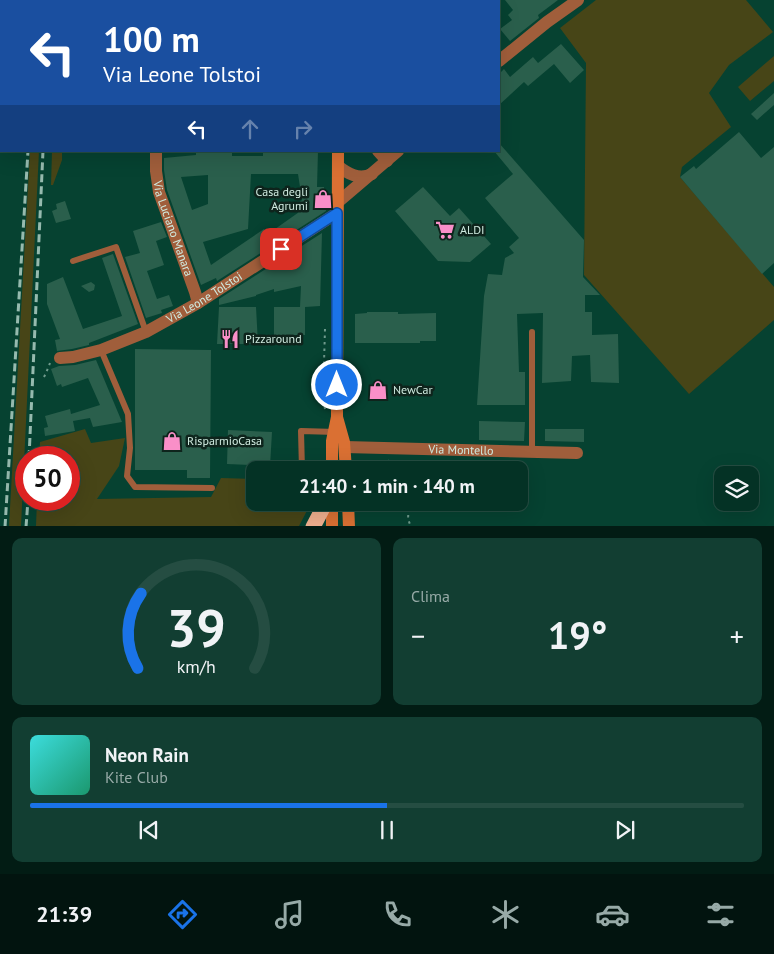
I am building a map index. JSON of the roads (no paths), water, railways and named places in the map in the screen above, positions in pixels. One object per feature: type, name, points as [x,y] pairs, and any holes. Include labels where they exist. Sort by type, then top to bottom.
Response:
[{"type":"highway","points":[[313,526],[321,511]]},
{"type":"main road","points":[[333,461],[338,432],[338,152]]},
{"type":"main road","points":[[338,432],[345,447],[346,461]]},
{"type":"main road","points":[[332,511],[332,526]]},
{"type":"main road","points":[[348,511],[349,526]]},
{"type":"street","points":[[500,60],[547,22],[578,0]]},
{"type":"street","name":"Via Luciano Manara","points":[[156,152],[159,192],[198,303]]},
{"type":"street","name":"Via Leone Tolstoi","points":[[60,358],[73,357],[101,350],[146,332],[198,303],[337,208],[373,174],[383,156],[395,152]]},
{"type":"street","points":[[338,166],[358,176],[364,177],[373,174]]},
{"type":"street","name":"Via Montello","points":[[345,447],[576,453]]},
{"type":"lane","points":[[73,261],[116,247],[146,332]]},
{"type":"lane","points":[[532,332],[532,452]]},
{"type":"lane","points":[[101,350],[128,414],[130,448],[127,476],[135,487],[212,488]]},
{"type":"lane","points":[[302,461],[301,431],[338,432]]},
{"type":"railway","points":[[5,526],[28,152]]},
{"type":"railway","points":[[30,446],[43,152]]},
{"type":"railway","points":[[26,526],[27,511]]},
{"type":"place","name":"Casa degli Agrumi","points":[[323,199]]},
{"type":"place","name":"ALDI","points":[[445,230]]},
{"type":"place","name":"Pizzaround","points":[[230,339]]},
{"type":"place","name":"NewCar","points":[[378,390]]},
{"type":"place","name":"RisparmioCasa","points":[[172,441]]}]
